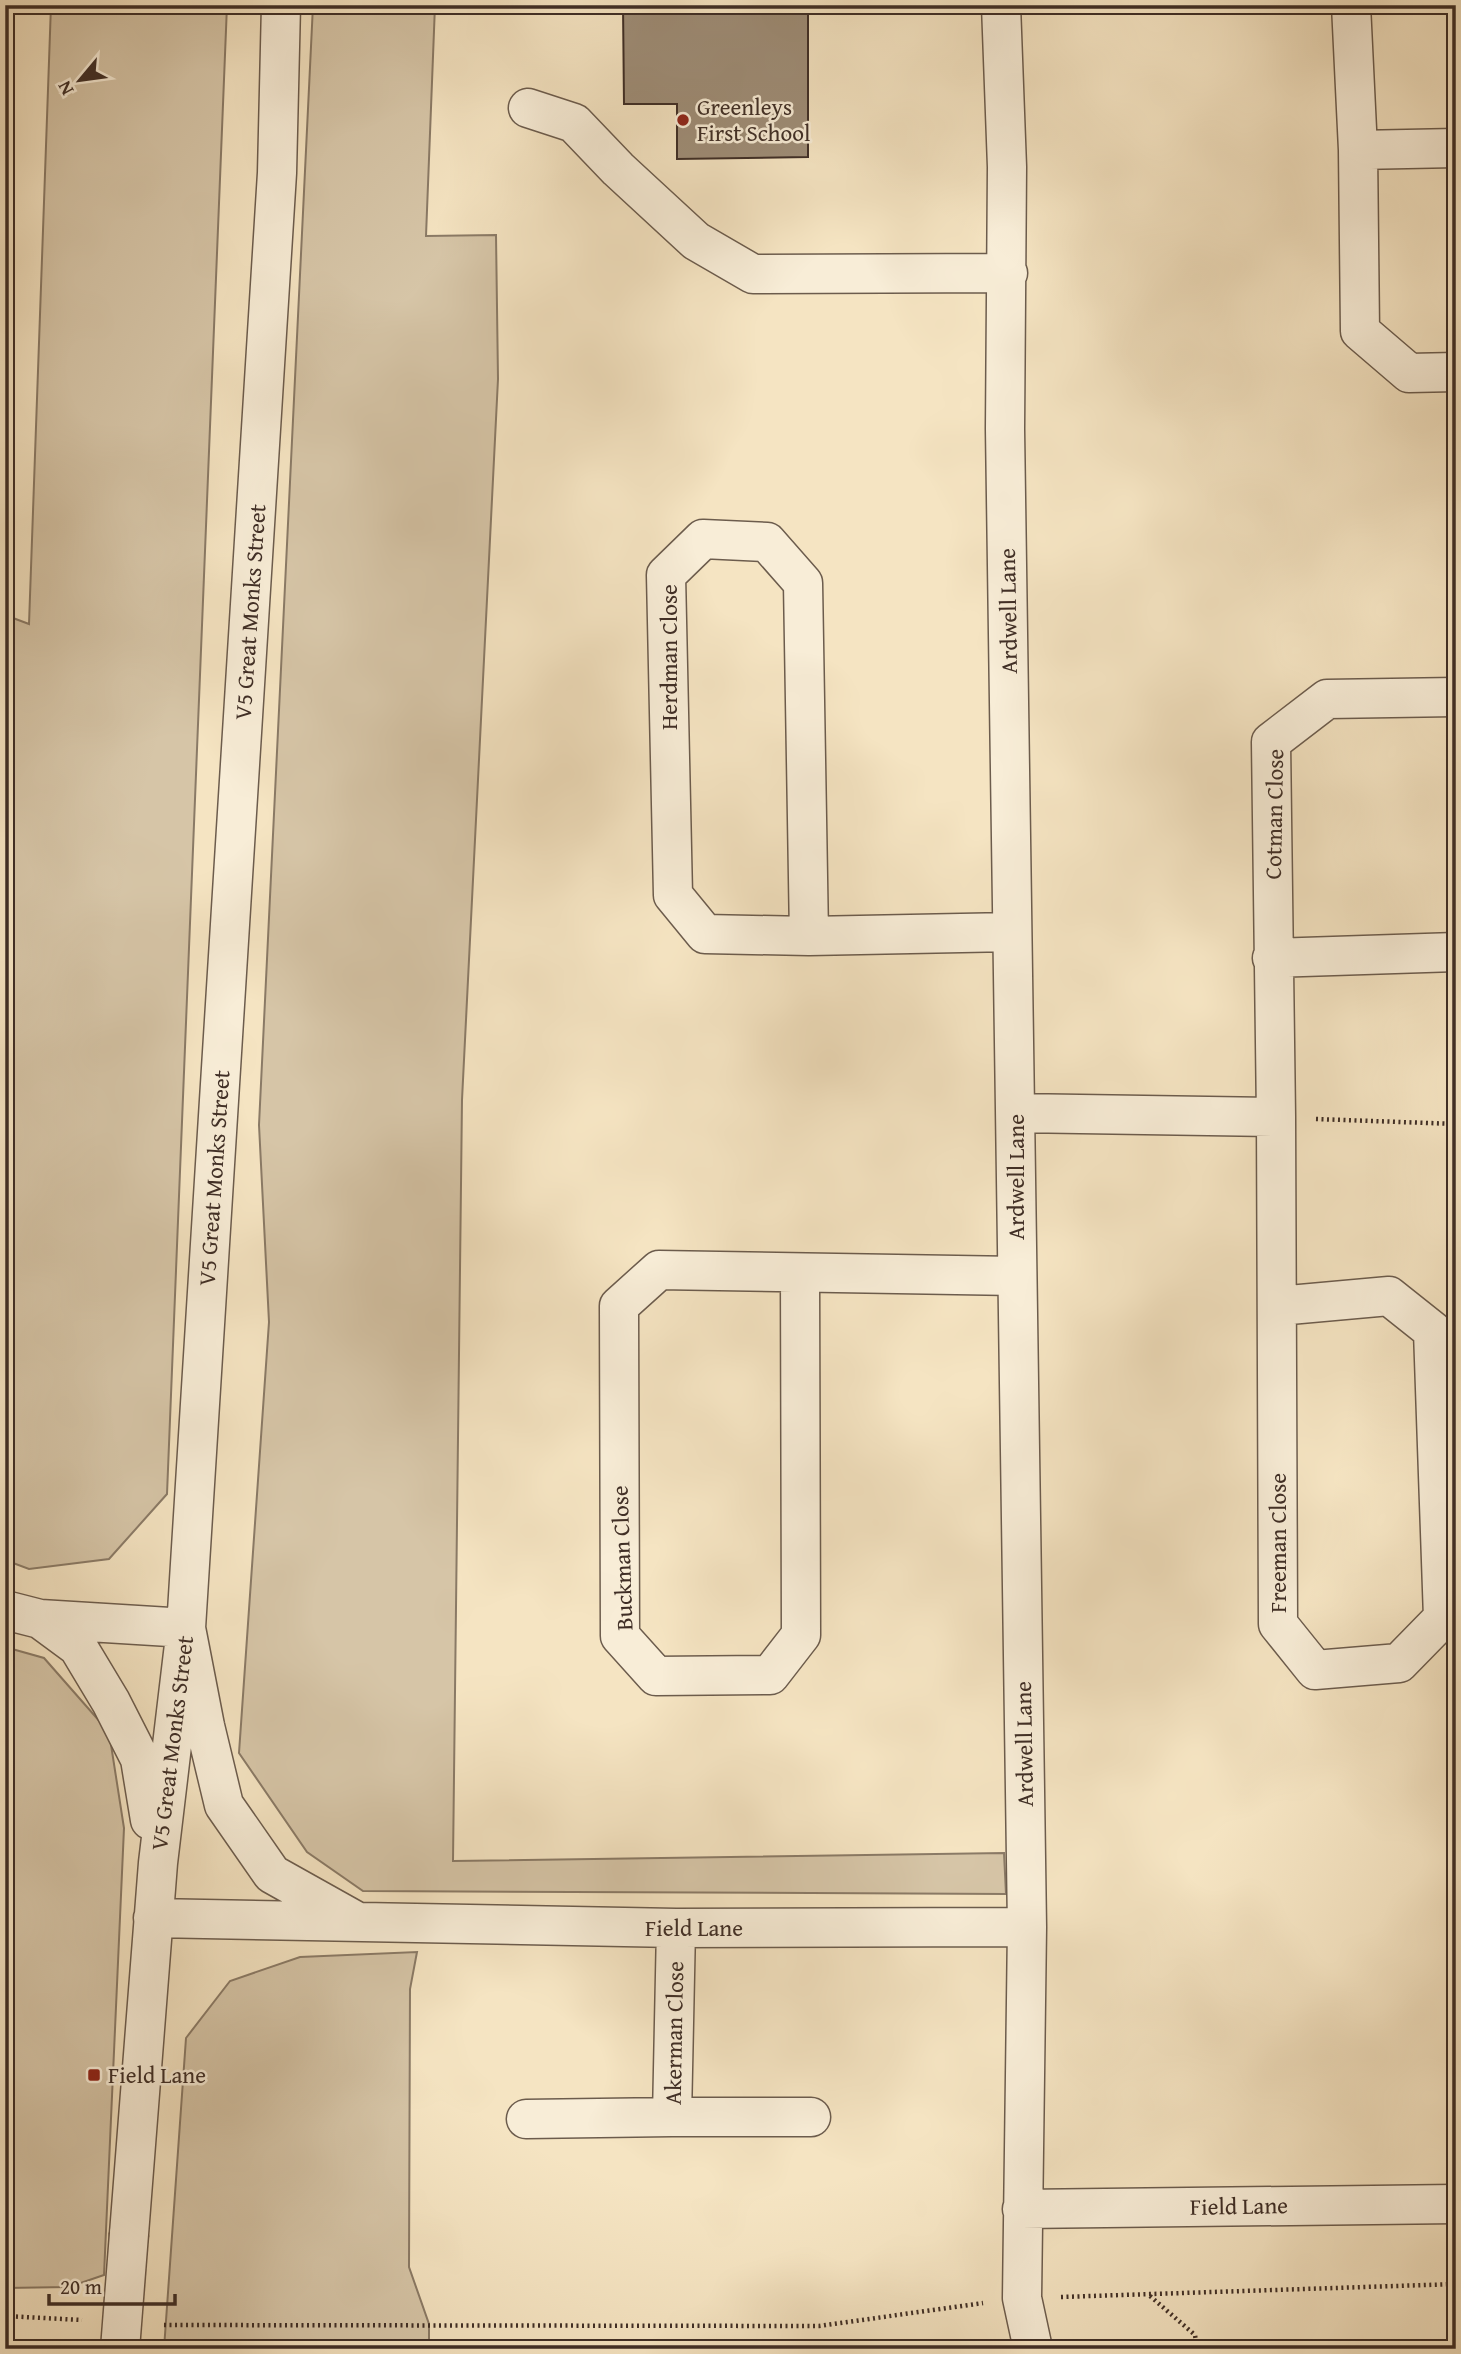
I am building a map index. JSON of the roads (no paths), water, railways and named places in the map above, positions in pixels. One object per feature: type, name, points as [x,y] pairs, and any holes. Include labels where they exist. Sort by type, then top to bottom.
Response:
[{"type":"street","name":"V5 Great Monks Street","points":[[120,2349],[158,1863],[186,1628],[278,173],[281,5]]},
{"type":"street","name":"Ardwell Lane","points":[[1001,5],[1007,167],[1005,429],[1027,1927],[1022,2298],[1033,2349]]},
{"type":"street","points":[[1351,5],[1358,150],[1360,331],[1409,373],[1456,372]]},
{"type":"street","points":[[528,108],[574,122],[618,169],[695,241],[753,274],[1008,273]]},
{"type":"street","points":[[1358,150],[1456,148]]},
{"type":"street","name":"Herdman Close","points":[[809,936],[803,583],[767,542],[703,539],[666,575],[673,895],[705,934],[809,936],[1012,932]]},
{"type":"street","name":"Cotman Close","points":[[1276,1117],[1271,742],[1327,699],[1456,697]]},
{"type":"street","points":[[1272,958],[1456,953]]},
{"type":"street","points":[[1016,1113],[1276,1117]]},
{"type":"street","name":"Freeman Close","points":[[1276,1117],[1278,1624],[1315,1670],[1399,1664],[1443,1618],[1433,1331],[1389,1296],[1278,1306]]},
{"type":"street","name":"Buckman Close","points":[[800,1274],[802,1635],[770,1675],[656,1676],[620,1636],[619,1306],[659,1270],[1016,1276]]},
{"type":"street","points":[[23,1615],[186,1628]]},
{"type":"street","points":[[23,1615],[78,1647],[111,1702],[140,1759],[158,1863]]},
{"type":"street","name":"Field Lane","points":[[186,1628],[224,1805],[272,1874],[361,1923]]},
{"type":"street","name":"Field Lane","points":[[153,1918],[676,1928],[1027,1927]]},
{"type":"street","name":"Akerman Close","points":[[526,2119],[672,2117],[676,1928]]},
{"type":"street","points":[[672,2117],[811,2117]]},
{"type":"street","name":"Field Lane","points":[[1022,2209],[1456,2204]]},
{"type":"place","name":"Greenleys First School","points":[[683,120]]},
{"type":"place","name":"Field Lane","points":[[94,2075]]}]
